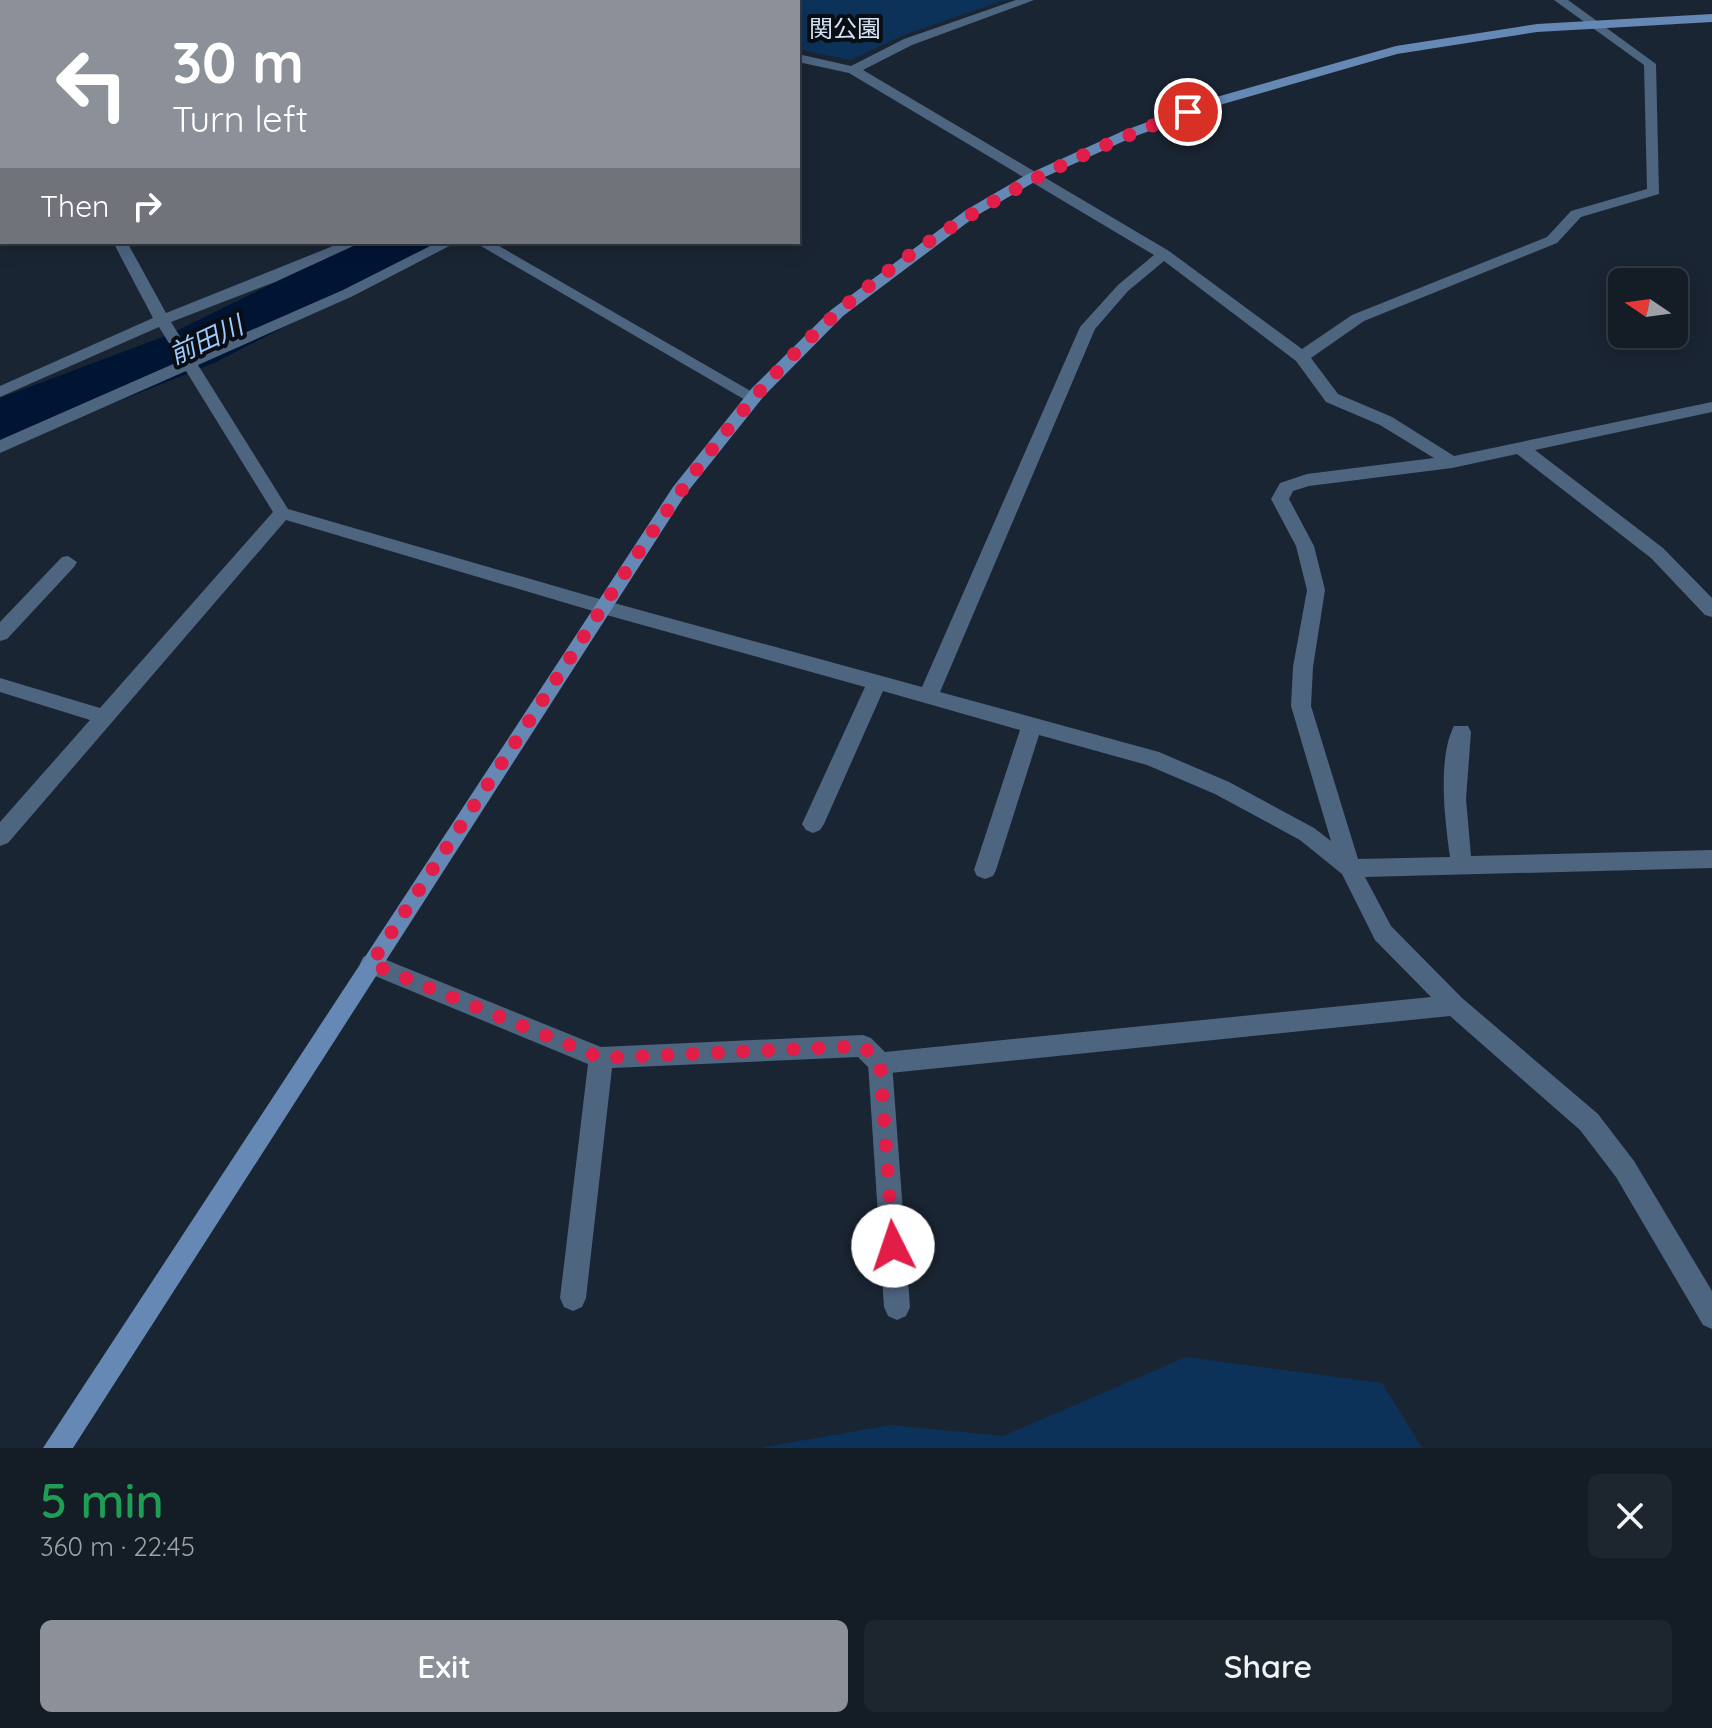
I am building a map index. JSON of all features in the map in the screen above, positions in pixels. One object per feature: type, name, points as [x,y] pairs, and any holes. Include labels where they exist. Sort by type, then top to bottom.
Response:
[{"type":"street","points":[[853,70],[908,42],[1028,0]]},
{"type":"street","points":[[1302,357],[1358,318],[1552,240],[1576,214],[1654,191],[1650,64],[1560,0]]},
{"type":"street","points":[[57,1448],[679,491],[753,397],[837,313],[971,213],[1031,178],[1128,134],[1218,101],[1396,50],[1537,28],[1712,18]]},
{"type":"street","points":[[800,58],[853,70],[1164,254],[1302,357],[1332,398],[1386,421],[1452,462]]},
{"type":"street","points":[[121,244],[162,320],[282,513],[603,607],[1152,758],[1222,788],[1307,834],[1350,868],[1712,859]]},
{"type":"street","points":[[0,392],[162,320],[350,244]]},
{"type":"street","points":[[0,447],[348,293],[446,244]]},
{"type":"street","points":[[485,244],[753,397]]},
{"type":"street","points":[[928,696],[1088,327],[1123,288],[1164,254]]},
{"type":"street","points":[[1712,407],[1452,462],[1307,480],[1286,487],[1280,499],[1305,546],[1316,590],[1303,667],[1301,706],[1350,868],[1383,933],[1454,1005],[1589,1122],[1625,1169],[1712,1316]]},
{"type":"street","points":[[1522,449],[1657,553],[1712,610]]},
{"type":"street","points":[[0,837],[282,513]]},
{"type":"street","points":[[0,634],[68,562]]},
{"type":"street","points":[[813,824],[877,682]]},
{"type":"street","points":[[0,685],[103,717]]},
{"type":"street","points":[[985,870],[1032,725]]},
{"type":"street","points":[[1461,732],[1454,775],[1454,812],[1462,865]]},
{"type":"street","points":[[371,964],[601,1058],[863,1046],[880,1063],[897,1307]]},
{"type":"street","points":[[880,1063],[1454,1005]]},
{"type":"street","points":[[573,1298],[601,1058]]},
{"type":"green space","name":"関公園","points":[[800,0],[1004,0],[904,35],[850,60],[800,49]]},
{"type":"green space","points":[[1186,1357],[1382,1383],[1422,1448],[759,1448],[891,1425],[1003,1436]]},
{"type":"waterway","name":"前田川","points":[[0,423],[191,349],[401,244]]},
{"type":"route","points":[[893,1246],[880,1063],[863,1046],[601,1058],[371,964],[679,491],[758,392],[837,313],[971,213],[1031,178],[1128,134],[1188,112]]}]
